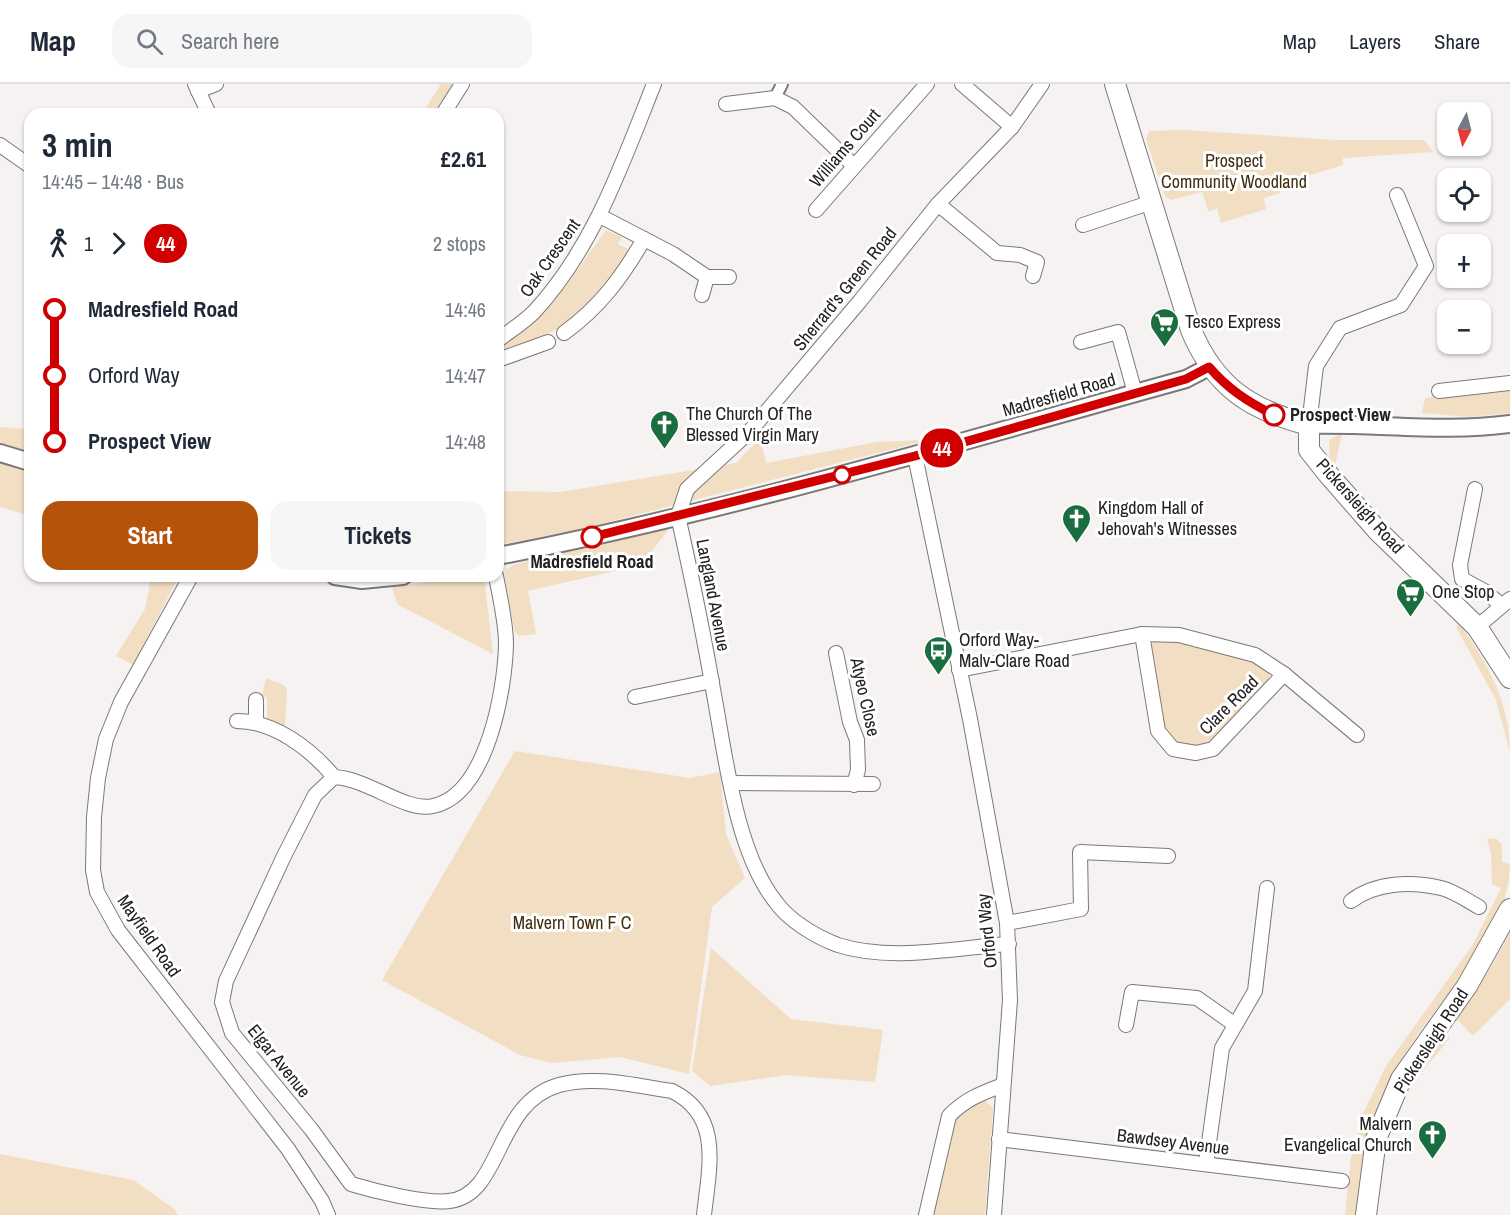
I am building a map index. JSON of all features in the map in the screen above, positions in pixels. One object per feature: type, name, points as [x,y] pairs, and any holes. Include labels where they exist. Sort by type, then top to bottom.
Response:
[{"type":"main road","points":[[1115,84],[1191,330],[1209,367],[1224,385],[1241,398],[1280,418],[1309,425]]},
{"type":"main road","name":"Pickersleigh Road","points":[[1309,425],[1309,450],[1343,493],[1478,627],[1510,678]]},
{"type":"main road","name":"Pickersleigh Road","points":[[1366,1215],[1376,1139],[1401,1079],[1467,986],[1510,909]]},
{"type":"street","points":[[206,108],[196,88],[216,84]]},
{"type":"street","points":[[447,108],[462,84]]},
{"type":"street","name":"Oak Crescent","points":[[504,335],[533,312],[575,260],[600,216],[654,84]]},
{"type":"street","points":[[775,98],[782,84]]},
{"type":"street","name":"Williams Court","points":[[816,210],[853,165],[927,84]]},
{"type":"street","points":[[962,84],[1012,127]]},
{"type":"street","name":"Sherrard's Green Road","points":[[678,516],[687,489],[750,431],[860,302],[938,204],[1012,127],[1042,84]]},
{"type":"street","points":[[726,104],[775,98],[793,107],[853,165]]},
{"type":"street","points":[[0,145],[24,162]]},
{"type":"street","points":[[1397,195],[1426,266],[1401,305],[1340,328],[1316,366],[1309,425],[1484,428],[1510,424]]},
{"type":"street","points":[[1083,225],[1152,202]]},
{"type":"street","points":[[938,204],[997,253],[1020,255],[1037,262],[1033,276]]},
{"type":"street","name":"Oak Crescent","points":[[600,216],[680,258],[707,277]]},
{"type":"street","points":[[564,333],[601,303],[617,283],[644,239]]},
{"type":"street","points":[[702,295],[707,277],[729,277]]},
{"type":"street","points":[[1081,342],[1118,332],[1135,393]]},
{"type":"street","points":[[504,358],[548,342]]},
{"type":"street","name":"Madresfield Road","points":[[504,555],[678,516],[915,456],[1186,379],[1209,367]]},
{"type":"street","points":[[1439,391],[1510,383]]},
{"type":"street","points":[[0,453],[24,460]]},
{"type":"street","name":"Orford Way","points":[[915,456],[959,670],[1007,923],[1010,1000],[994,1215]]},
{"type":"street","points":[[1475,489],[1460,565],[1462,579],[1505,602],[1478,627]]},
{"type":"street","name":"Langland Avenue","points":[[678,516],[731,783],[745,839],[763,883],[775,902],[814,933],[836,944],[870,952],[899,953],[1009,944]]},
{"type":"street","name":"Mayfield Road","points":[[187,582],[121,702],[106,739],[93,817],[93,870],[97,892],[117,930],[288,1149],[322,1201],[328,1215]]},
{"type":"street","points":[[237,721],[256,721],[310,752],[334,777],[359,782],[410,806],[433,806],[455,797],[471,780],[492,729],[502,694],[506,645],[497,582]]},
{"type":"street","name":"Clare Road","points":[[959,670],[1142,634],[1179,635],[1255,655],[1284,674],[1358,735]]},
{"type":"street","name":"Clare Road","points":[[1142,634],[1158,731],[1173,749],[1196,753],[1213,749],[1284,674]]},
{"type":"street","name":"Atyeo Close","points":[[836,653],[850,722],[857,740],[858,770],[854,785]]},
{"type":"street","points":[[635,697],[712,681]]},
{"type":"street","points":[[256,700],[256,721]]},
{"type":"street","name":"Elgar Avenue","points":[[334,777],[315,795],[284,856],[226,981],[222,1002],[232,1033],[311,1129],[351,1184],[448,1208],[479,1186],[522,1107],[547,1090],[580,1080],[672,1091],[686,1098],[696,1108],[705,1122],[710,1145],[704,1215]]},
{"type":"street","points":[[731,783],[873,784]]},
{"type":"street","points":[[1007,923],[1081,909],[1080,852],[1167,856]]},
{"type":"street","points":[[1351,901],[1363,892],[1405,883],[1443,888],[1479,907]]},
{"type":"street","points":[[1206,1164],[1222,1048],[1254,991],[1267,888]]},
{"type":"street","points":[[1126,1025],[1132,992],[1197,998],[1234,1024]]},
{"type":"street","points":[[926,1215],[949,1116],[959,1105],[974,1095],[1003,1085]]},
{"type":"street","name":"Bawdsey Avenue","points":[[999,1139],[1342,1181]]},
{"type":"green space","points":[[441,84],[453,84],[437,108],[426,108]]},
{"type":"green space","name":"Prospect Community Woodland","points":[[1183,130],[1335,140],[1424,140],[1433,152],[1343,158],[1343,165],[1278,185],[1280,193],[1264,198],[1266,209],[1221,223],[1217,208],[1209,212],[1202,192],[1171,200],[1165,196],[1146,139],[1149,131]]},
{"type":"green space","points":[[606,230],[622,237],[618,244],[630,250],[614,278],[597,300],[558,329],[504,353],[504,346],[539,317],[566,286]]},
{"type":"green space","points":[[1510,387],[1510,413],[1470,417],[1422,413],[1425,398]]},
{"type":"green space","points":[[0,427],[24,429],[24,514],[0,507]]},
{"type":"green space","points":[[1342,433],[1335,466],[1330,459],[1329,440]]},
{"type":"green space","points":[[760,438],[766,463],[877,442],[928,440],[581,529],[504,544],[504,491],[561,492],[736,463]]},
{"type":"green space","points":[[669,525],[669,529],[641,565],[528,591],[536,634],[519,636],[515,632],[504,578],[506,570],[513,565]]},
{"type":"green space","points":[[150,582],[176,582],[133,665],[116,656],[145,609]]},
{"type":"green space","points":[[429,582],[485,582],[493,654],[397,604],[392,587]]},
{"type":"green space","points":[[1460,624],[1480,654],[1496,685],[1506,717],[1510,753],[1496,700],[1456,627]]},
{"type":"green space","points":[[1159,640],[1233,653],[1259,665],[1269,673],[1269,679],[1224,733],[1198,748],[1177,744],[1164,732],[1149,650],[1152,643]]},
{"type":"green space","points":[[266,678],[284,685],[287,690],[285,728],[267,718],[267,697],[262,696]]},
{"type":"green space","name":"Malvern Town F C","points":[[515,751],[690,778],[720,772],[726,834],[745,878],[712,907],[689,1074],[620,1057],[551,1063],[520,1055],[382,980]]},
{"type":"green space","points":[[1487,838],[1497,839],[1502,845],[1502,862],[1510,864],[1507,889],[1499,913],[1473,960],[1410,1046],[1388,1085],[1366,1149],[1356,1215],[1345,1215],[1351,1158],[1363,1114],[1386,1066],[1472,946],[1501,888],[1492,884],[1491,853]]},
{"type":"green space","points":[[1510,933],[1510,999],[1473,1036],[1456,1018],[1488,972]]},
{"type":"green space","points":[[711,948],[791,1019],[883,1030],[875,1082],[786,1075],[710,1086],[692,1071]]},
{"type":"green space","points":[[1442,1030],[1450,1038],[1421,1073],[1393,1116],[1414,1068]]},
{"type":"green space","points":[[983,1099],[993,1108],[985,1215],[934,1215],[952,1118]]},
{"type":"green space","points":[[0,1154],[133,1180],[174,1209],[178,1215],[0,1215]]},
{"type":"bus line","name":"44","points":[[592,537],[915,456],[1186,379],[1209,367],[1224,385],[1241,398],[1274,415]]},
{"type":"place","name":"Tesco Express","points":[[1164,348]]},
{"type":"place","name":"Prospect View","points":[[1274,415]]},
{"type":"place","name":"The Church Of The Blessed Virgin Mary","points":[[665,450]]},
{"type":"place","name":"Madresfield Road","points":[[592,537]]},
{"type":"place","name":"Kingdom Hall of Jehovah's Witnesses","points":[[1077,544]]},
{"type":"place","name":"One Stop","points":[[1411,618]]},
{"type":"place","name":"Orford Way- Malv-Clare Road","points":[[938,676]]},
{"type":"place","name":"Malvern Evangelical Church","points":[[1433,1160]]}]
